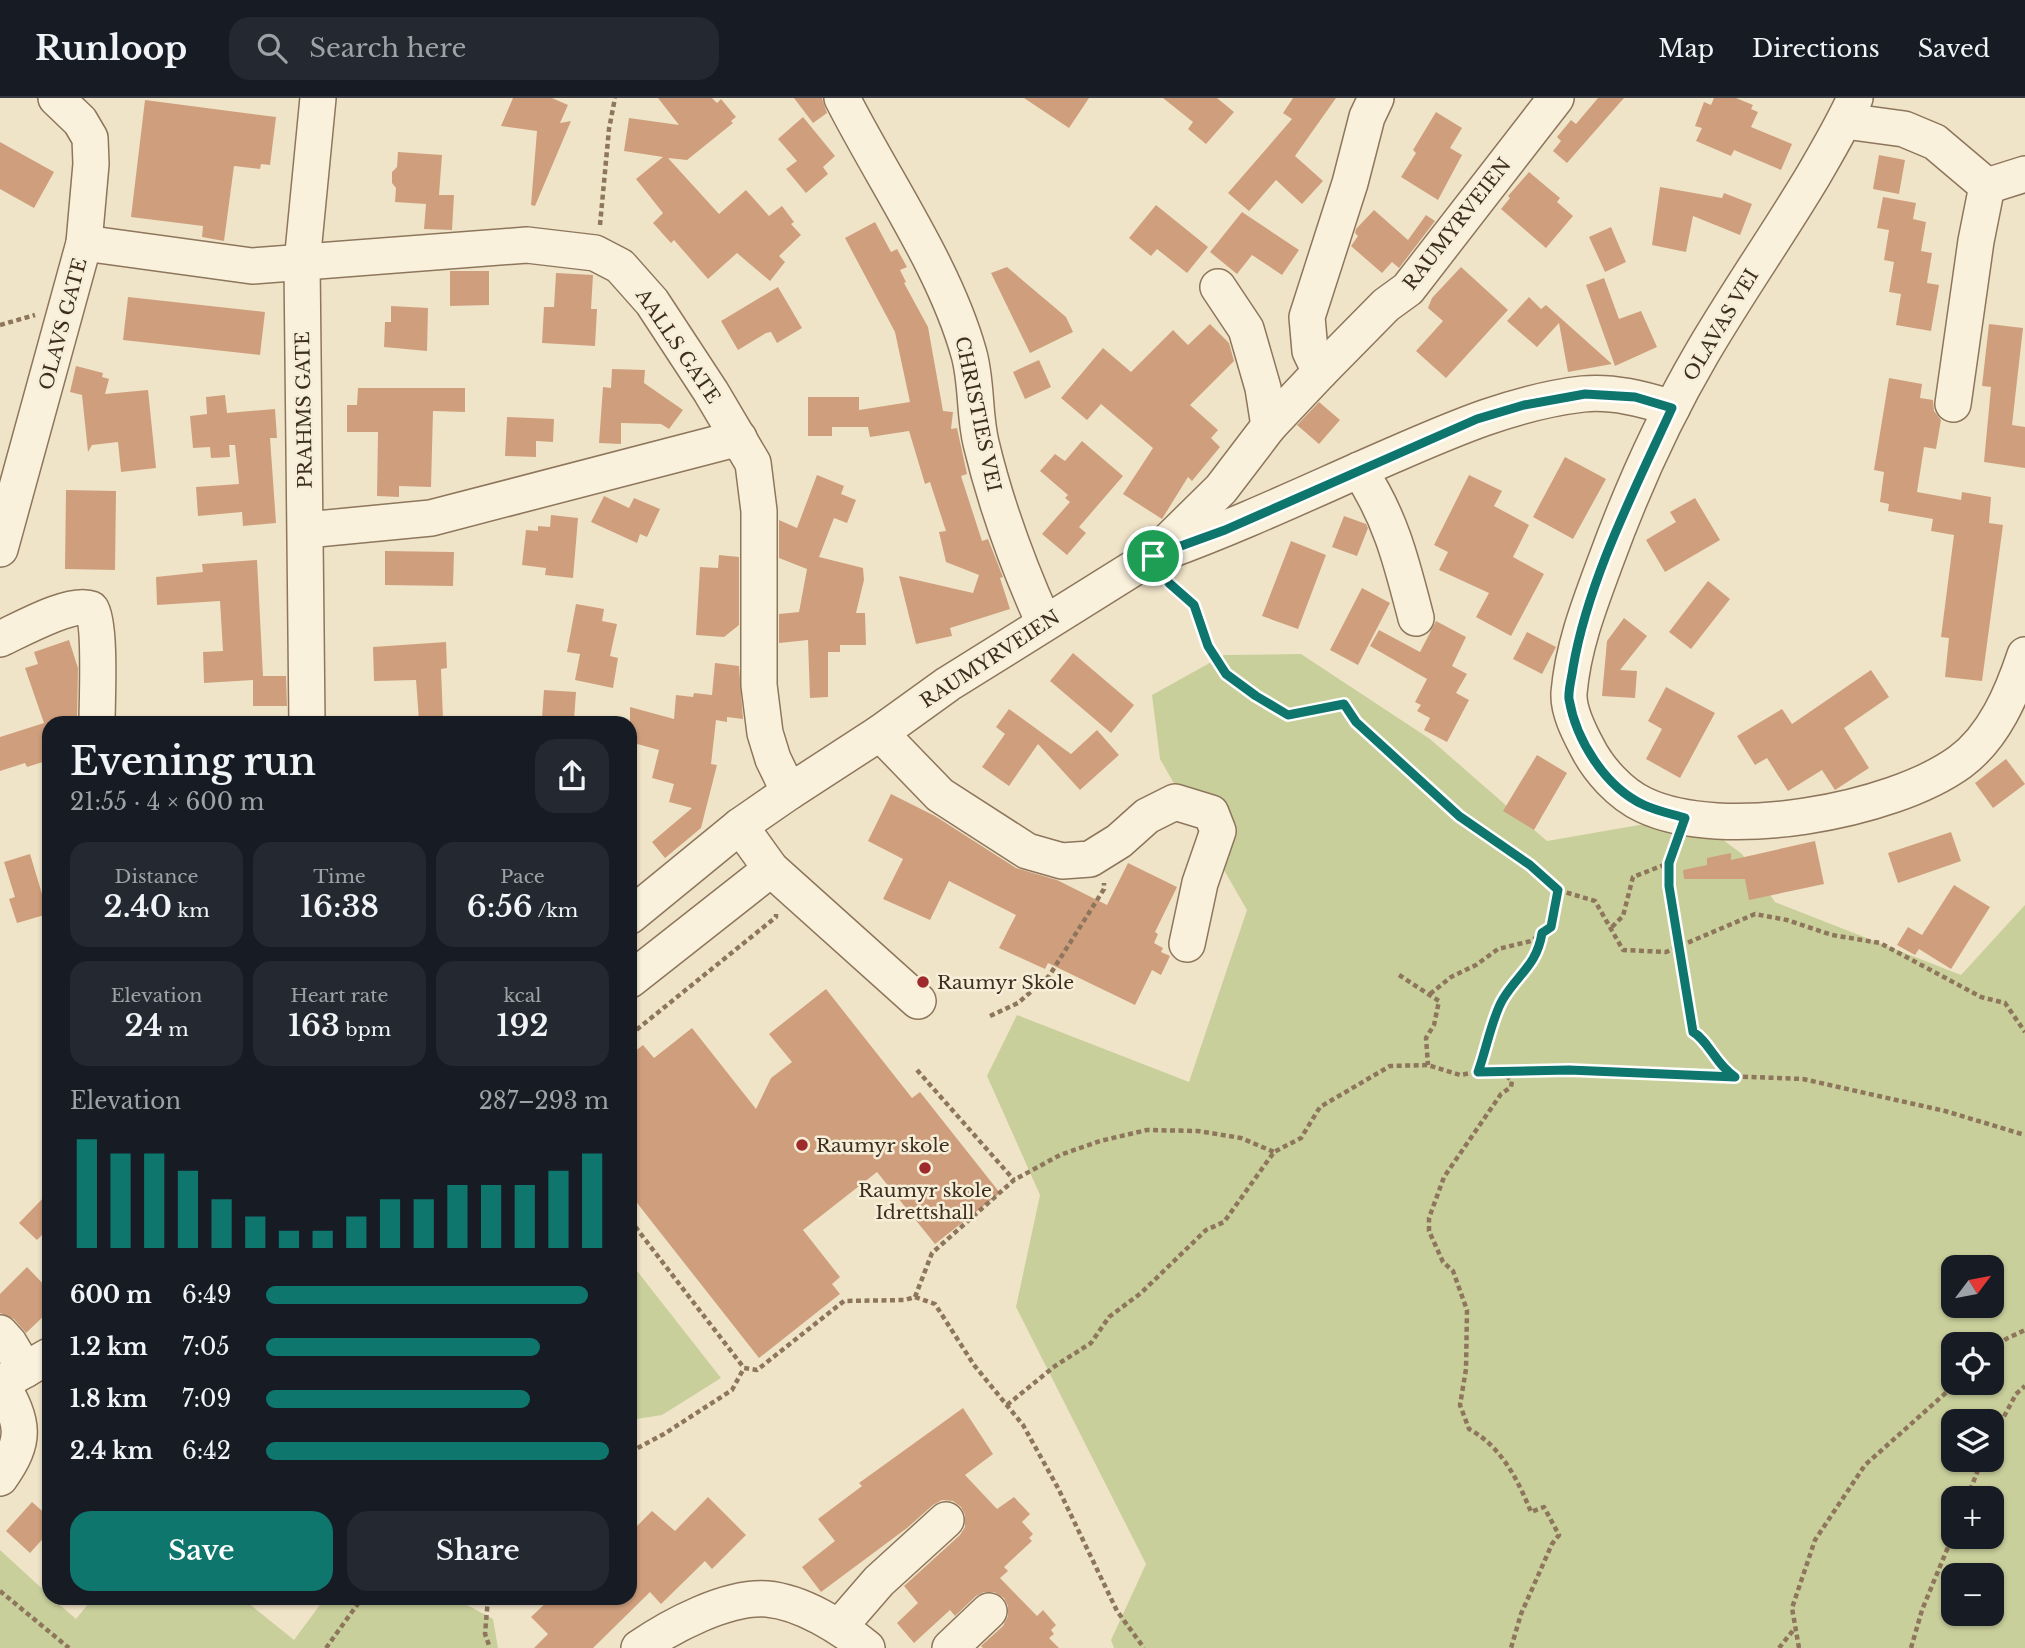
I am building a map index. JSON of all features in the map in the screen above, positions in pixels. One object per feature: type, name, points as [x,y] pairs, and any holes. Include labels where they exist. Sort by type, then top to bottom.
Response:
[{"type":"street","name":"PRAHMS GATE","points":[[307,716],[302,262],[318,98]]},
{"type":"street","name":"CHRISTIES VEI","points":[[842,98],[923,248],[951,306],[969,355],[980,440],[1003,524],[1044,623]]},
{"type":"street","points":[[1320,372],[1310,351],[1307,317],[1367,117],[1376,98]]},
{"type":"street","name":"RAUMYRVEIEN","points":[[637,910],[740,826],[789,792],[880,733],[948,684],[1153,556],[1221,489],[1269,426],[1320,372],[1386,305],[1408,289],[1556,98]]},
{"type":"street","name":"OLAVS GATE","points":[[0,549],[84,243],[91,164],[90,138],[74,106]]},
{"type":"street","name":"OLAVAS VEI","points":[[1987,186],[1935,142],[1850,109],[1702,353],[1672,408],[1622,516],[1579,634],[1569,697],[1578,730],[1595,762],[1621,789],[1643,804],[1685,818],[1772,821],[1835,812],[1880,799],[1960,762],[1987,736],[2014,688],[2025,655]]},
{"type":"street","points":[[1953,404],[1976,241],[1987,186],[2025,174]]},
{"type":"street","name":"AALLS GATE","points":[[84,243],[252,267],[527,244],[595,253],[620,266],[652,302],[739,438],[752,463],[759,511],[759,685],[765,733],[773,760],[789,792]]},
{"type":"street","points":[[1218,287],[1246,329],[1263,388],[1269,426]]},
{"type":"street","points":[[1153,556],[1225,530],[1477,419],[1524,405],[1585,394],[1635,397],[1672,408]]},
{"type":"street","points":[[306,530],[431,518],[739,438]]},
{"type":"street","points":[[1359,470],[1379,499],[1396,542],[1416,618]]},
{"type":"street","points":[[0,639],[55,615],[78,608],[91,610],[95,614],[97,716]]},
{"type":"street","points":[[880,733],[940,795],[1027,850],[1062,861],[1090,859],[1119,841],[1147,816],[1175,802],[1211,813],[1218,831],[1200,883],[1186,944]]},
{"type":"street","points":[[740,826],[780,878],[918,1001]]},
{"type":"street","points":[[637,975],[780,878]]},
{"type":"street","points":[[0,1334],[9,1343],[19,1373],[14,1406],[20,1442],[0,1478]]},
{"type":"street","points":[[840,1626],[880,1581],[946,1520]]},
{"type":"street","points":[[639,1648],[697,1615],[736,1603],[767,1599],[840,1626],[867,1648]]},
{"type":"street","points":[[950,1648],[989,1611]]},
{"type":"path","points":[[595,253],[615,98]]},
{"type":"path","points":[[1153,556],[1169,583],[1194,605],[1208,646],[1226,674],[1288,715],[1344,704],[1356,722],[1459,816],[1530,865],[1558,890],[1595,901],[1623,950],[1666,951],[1755,914],[1787,920],[1832,935],[1880,943],[1981,997],[2005,1003],[2025,1032]]},
{"type":"path","points":[[1685,818],[1669,863],[1669,886],[1681,946],[1682,972],[1693,1032],[1700,1035],[1725,1071],[1735,1077]]},
{"type":"path","points":[[990,1016],[1018,1003],[1049,976],[1104,889],[1105,871],[1090,859]]},
{"type":"path","points":[[1612,927],[1623,916],[1633,877],[1669,863]]},
{"type":"path","points":[[637,1029],[776,917],[780,878]]},
{"type":"path","points":[[1430,994],[1451,976],[1476,965],[1498,949],[1531,941],[1551,927],[1558,890]]},
{"type":"path","points":[[1478,1072],[1503,999],[1525,974],[1540,944],[1542,933]]},
{"type":"path","points":[[1399,975],[1439,1001],[1434,1024],[1426,1038],[1428,1065]]},
{"type":"path","points":[[1007,1405],[1055,1366],[1091,1343],[1109,1317],[1141,1293],[1206,1230],[1224,1222],[1274,1152],[1301,1138],[1320,1107],[1390,1066],[1428,1065],[1460,1075],[1500,1070],[1569,1070],[1803,1079],[1945,1111],[2025,1135]]},
{"type":"path","points":[[917,1070],[1014,1180]]},
{"type":"path","points":[[1500,1070],[1512,1081],[1511,1087],[1494,1103],[1444,1177],[1429,1218],[1429,1231],[1443,1262],[1453,1271],[1467,1310],[1466,1368],[1460,1405],[1469,1429],[1505,1462],[1517,1478],[1531,1512],[1544,1507],[1559,1535],[1552,1544],[1521,1614],[1511,1648]]},
{"type":"path","points":[[915,1297],[932,1253],[1014,1180],[1035,1167],[1080,1148],[1147,1130],[1198,1132],[1241,1138],[1274,1152]]},
{"type":"path","points":[[637,1229],[744,1368],[757,1370],[844,1301],[905,1300],[915,1297],[935,1304],[974,1365],[1023,1425],[1058,1488],[1117,1611],[1144,1648]]},
{"type":"path","points":[[2004,1341],[2025,1330]]},
{"type":"path","points":[[637,1448],[732,1390],[744,1368]]},
{"type":"path","points":[[2004,1416],[2016,1394],[2025,1386]]},
{"type":"path","points":[[1799,1648],[1792,1608],[1815,1540],[1865,1465],[1943,1395]]},
{"type":"path","points":[[1911,1648],[1922,1610],[1947,1549]]},
{"type":"path","points":[[0,1591],[69,1648]]},
{"type":"path","points":[[326,1648],[357,1605]]},
{"type":"path","points":[[487,1605],[485,1634],[490,1648]]},
{"type":"path","points":[[1779,1648],[1795,1627]]},
{"type":"green space","points":[[1301,654],[1430,739],[1547,841],[1691,816],[1742,854],[1775,902],[1961,975],[2025,905],[2025,1648],[1114,1648],[1111,1640],[1146,1564],[1016,1307],[1040,1195],[987,1076],[1017,1015],[1189,1082],[1247,910],[1160,759],[1152,695],[1224,655]]},
{"type":"green space","points":[[637,1271],[721,1378],[662,1415],[637,1419]]},
{"type":"green space","points":[[0,1550],[42,1589],[42,1605],[60,1605],[76,1619],[87,1605],[251,1605],[294,1640],[320,1605],[467,1605],[493,1619],[498,1648],[0,1648]]},
{"type":"building","points":[[513,98],[552,98],[568,105],[560,123],[571,121],[535,206],[531,205],[537,131],[501,126]]},
{"type":"building","points":[[658,98],[712,98],[717,103],[721,99],[736,117],[731,121],[733,123],[687,160],[668,158],[719,214],[746,190],[769,216],[782,206],[794,222],[791,224],[801,235],[779,256],[785,262],[770,281],[737,253],[708,279],[674,240],[671,243],[653,223],[663,213],[636,179],[663,157],[624,151],[629,118],[679,125]]},
{"type":"building","points":[[794,98],[822,98],[827,113],[813,123]]},
{"type":"building","points":[[1024,98],[1089,98],[1069,128]]},
{"type":"building","points":[[1163,98],[1217,98],[1234,112],[1206,144],[1188,129],[1193,122]]},
{"type":"building","points":[[1293,98],[1336,98],[1295,156],[1323,181],[1302,204],[1276,180],[1249,211],[1228,193],[1292,119],[1283,113]]},
{"type":"building","points":[[1598,98],[1624,98],[1567,163],[1553,151],[1561,141],[1557,137],[1571,120],[1576,124]]},
{"type":"building","points":[[1714,98],[1736,98],[1753,105],[1751,109],[1758,112],[1751,127],[1792,144],[1781,170],[1734,150],[1731,156],[1696,141],[1702,128],[1695,126],[1704,102],[1711,105]]},
{"type":"building","points":[[145,100],[276,117],[270,165],[261,164],[260,169],[234,166],[224,241],[202,237],[203,226],[131,217]]},
{"type":"building","points":[[1436,112],[1462,128],[1450,148],[1462,155],[1438,200],[1401,177],[1416,153],[1413,150]]},
{"type":"building","points":[[803,117],[835,156],[823,167],[828,174],[806,193],[786,169],[797,161],[778,139]]},
{"type":"building","points":[[0,142],[54,172],[34,208],[0,189]]},
{"type":"building","points":[[398,152],[442,155],[439,195],[454,195],[452,230],[424,229],[426,204],[395,202],[396,188],[392,183],[392,172],[397,167]]},
{"type":"building","points":[[1879,155],[1905,160],[1899,194],[1873,189]]},
{"type":"building","points":[[1529,172],[1560,198],[1557,202],[1573,216],[1546,248],[1501,209],[1510,198],[1508,196]]},
{"type":"building","points":[[1660,187],[1722,198],[1724,193],[1752,204],[1740,235],[1693,216],[1686,252],[1652,245]]},
{"type":"building","points":[[1883,197],[1916,203],[1913,219],[1926,222],[1921,251],[1932,253],[1927,283],[1939,285],[1931,331],[1896,325],[1901,294],[1889,292],[1894,262],[1884,260],[1889,230],[1877,228]]},
{"type":"building","points":[[1156,205],[1208,247],[1187,273],[1157,249],[1151,256],[1129,238]]},
{"type":"building","points":[[1374,210],[1408,240],[1426,215],[1435,221],[1399,268],[1392,262],[1382,273],[1351,246],[1358,236],[1356,229]]},
{"type":"building","points":[[1242,212],[1299,250],[1282,275],[1252,255],[1237,274],[1210,252]]},
{"type":"building","points":[[875,222],[891,252],[897,249],[907,267],[900,270],[906,282],[904,283],[928,327],[943,411],[953,412],[951,429],[957,428],[967,474],[961,476],[982,541],[988,539],[1003,577],[1000,578],[1010,609],[950,628],[952,636],[916,644],[899,576],[973,593],[979,575],[946,562],[939,532],[946,531],[930,482],[925,484],[909,431],[870,437],[868,427],[832,427],[832,436],[808,436],[808,397],[859,397],[859,410],[910,402],[895,332],[845,238]]},
{"type":"building","points":[[1611,227],[1626,262],[1605,272],[1589,237]]},
{"type":"building","points":[[1007,267],[1066,317],[1073,332],[1030,353],[991,273]]},
{"type":"building","points":[[1461,267],[1508,310],[1446,378],[1416,351],[1443,321],[1428,308],[1432,298]]},
{"type":"building","points":[[450,271],[489,271],[489,305],[450,306]]},
{"type":"building","points":[[556,273],[593,275],[591,309],[597,309],[595,346],[542,343],[544,307],[554,307]]},
{"type":"building","points":[[1604,278],[1619,319],[1641,311],[1657,347],[1615,366],[1586,285]]},
{"type":"building","points":[[778,287],[802,328],[777,343],[771,332],[766,333],[738,350],[721,321]]},
{"type":"building","points":[[128,297],[265,312],[260,355],[123,340]]},
{"type":"building","points":[[1529,297],[1541,309],[1546,305],[1612,364],[1568,372],[1559,323],[1537,347],[1507,321]]},
{"type":"building","points":[[391,306],[428,308],[427,351],[384,347],[385,322],[391,322]]},
{"type":"building","points":[[1210,324],[1229,343],[1234,361],[1190,405],[1218,430],[1211,438],[1220,447],[1192,481],[1188,477],[1162,519],[1123,494],[1153,448],[1101,404],[1087,420],[1061,398],[1103,348],[1131,372],[1173,330],[1188,345]]},
{"type":"building","points":[[1989,324],[2023,328],[2012,425],[2025,427],[2025,468],[1984,462],[1991,387],[1982,386]]},
{"type":"building","points":[[1039,360],[1051,387],[1025,399],[1013,372]]},
{"type":"building","points":[[76,366],[103,373],[102,377],[109,379],[105,394],[148,390],[156,468],[121,472],[118,442],[92,445],[88,452],[82,395],[70,392]]},
{"type":"building","points":[[612,369],[645,370],[644,383],[683,410],[669,429],[661,424],[621,423],[621,444],[599,443],[603,387],[611,388]]},
{"type":"building","points":[[1889,378],[1922,384],[1920,398],[1933,400],[1934,411],[1941,420],[1936,449],[1924,447],[1917,492],[1961,500],[1962,492],[1991,497],[1989,523],[2003,525],[1982,681],[1945,677],[1949,638],[1941,637],[1954,535],[1931,531],[1933,519],[1888,511],[1889,504],[1880,502],[1884,472],[1874,470]]},
{"type":"building","points":[[358,388],[465,388],[465,412],[433,411],[431,487],[399,486],[399,497],[377,496],[378,432],[347,432],[347,405],[357,405]]},
{"type":"building","points":[[225,395],[227,413],[275,409],[277,438],[270,438],[276,523],[243,526],[242,512],[198,516],[196,487],[239,484],[235,445],[229,445],[230,457],[211,458],[210,447],[193,448],[190,416],[207,414],[206,397]]},
{"type":"building","points":[[1319,402],[1340,420],[1319,444],[1297,425]]},
{"type":"building","points":[[507,417],[554,419],[553,442],[536,441],[536,457],[505,456]]},
{"type":"building","points":[[1082,441],[1123,476],[1079,527],[1086,533],[1067,555],[1042,534],[1070,502],[1065,498],[1068,495],[1040,471],[1055,454],[1065,461]]},
{"type":"building","points":[[1565,457],[1606,479],[1573,539],[1533,517]]},
{"type":"building","points":[[817,475],[844,486],[841,494],[856,500],[847,523],[834,518],[819,557],[863,568],[864,580],[856,613],[865,613],[866,645],[840,645],[840,652],[828,652],[828,697],[810,698],[808,640],[779,643],[779,614],[799,612],[807,569],[779,558],[779,520],[797,528]]},
{"type":"building","points":[[1469,475],[1502,491],[1494,506],[1529,525],[1513,557],[1544,574],[1511,636],[1476,617],[1489,593],[1439,570],[1448,552],[1434,545]]},
{"type":"building","points":[[66,490],[116,491],[115,570],[65,569]]},
{"type":"building","points":[[604,496],[629,508],[634,498],[660,509],[647,537],[640,534],[637,543],[591,522]]},
{"type":"building","points":[[1695,498],[1720,540],[1665,572],[1646,540],[1676,522],[1670,512]]},
{"type":"building","points":[[551,515],[578,518],[573,578],[545,575],[546,568],[522,565],[526,530],[538,531],[538,526],[550,527]]},
{"type":"building","points":[[1344,516],[1366,524],[1368,528],[1357,556],[1332,547]]},
{"type":"building","points":[[1291,541],[1326,555],[1298,629],[1262,616]]},
{"type":"building","points":[[385,551],[454,552],[453,586],[385,585]]},
{"type":"building","points":[[719,555],[739,557],[739,625],[724,637],[696,635],[700,567],[718,568]]},
{"type":"building","points":[[257,560],[263,676],[286,676],[287,706],[253,706],[253,680],[204,683],[203,652],[223,651],[220,601],[157,605],[156,577],[203,572],[202,564]]},
{"type":"building","points":[[1708,581],[1730,599],[1691,649],[1669,632]]},
{"type":"building","points":[[1362,588],[1390,603],[1358,665],[1330,650]]},
{"type":"building","points":[[576,604],[604,609],[602,621],[617,624],[610,656],[618,658],[613,688],[575,680],[580,654],[567,652]]},
{"type":"building","points":[[1624,618],[1647,636],[1620,670],[1637,671],[1635,698],[1602,696],[1607,641]]},
{"type":"building","points":[[1436,621],[1466,637],[1452,666],[1467,674],[1456,693],[1469,700],[1447,742],[1424,730],[1430,718],[1417,711],[1421,705],[1415,702],[1427,679],[1370,646],[1379,630],[1420,652]]},
{"type":"building","points":[[1527,632],[1556,647],[1542,674],[1513,659]]},
{"type":"building","points":[[69,640],[78,668],[77,716],[42,717],[25,668],[38,664],[34,652]]},
{"type":"building","points":[[446,642],[447,668],[441,669],[443,716],[419,716],[416,680],[374,681],[373,647]]},
{"type":"building","points":[[1073,653],[1134,705],[1111,733],[1050,681]]},
{"type":"building","points":[[715,663],[739,666],[743,719],[727,717],[727,722],[716,720],[711,764],[717,765],[701,828],[665,858],[652,842],[692,808],[669,802],[674,784],[652,778],[659,750],[637,744],[637,716],[630,716],[630,707],[674,719],[676,695],[712,695]]},
{"type":"building","points":[[1871,670],[1889,697],[1844,728],[1869,768],[1835,790],[1822,770],[1788,791],[1767,758],[1755,765],[1737,736],[1782,709],[1792,724]]},
{"type":"building","points":[[1666,687],[1715,713],[1680,778],[1646,759],[1662,729],[1648,721]]},
{"type":"building","points":[[544,690],[576,692],[574,716],[542,716]]},
{"type":"building","points":[[1009,709],[1071,754],[1097,730],[1119,755],[1080,790],[1038,744],[1009,786],[982,767],[1005,734],[996,727]]},
{"type":"building","points":[[42,724],[42,762],[27,767],[25,763],[0,771],[0,737]]},
{"type":"building","points":[[1537,755],[1567,773],[1534,830],[1503,811]]},
{"type":"building","points":[[2006,759],[2025,784],[1993,808],[1975,783]]},
{"type":"building","points":[[891,794],[935,816],[1016,868],[1057,880],[1107,905],[1128,863],[1177,887],[1155,932],[1158,934],[1154,943],[1163,948],[1161,952],[1170,956],[1161,975],[1152,970],[1135,1005],[1048,963],[1045,969],[999,948],[1016,915],[949,881],[930,920],[883,899],[903,859],[868,841]]},
{"type":"building","points":[[1951,832],[1961,861],[1898,883],[1888,853]]},
{"type":"building","points":[[1815,841],[1824,884],[1749,900],[1745,879],[1684,879],[1683,870],[1707,865],[1707,858],[1731,853],[1731,860]]},
{"type":"building","points":[[30,854],[42,894],[42,916],[17,923],[9,899],[15,897],[4,862]]},
{"type":"building","points":[[1954,885],[1990,907],[1951,969],[1919,949],[1915,955],[1897,945],[1908,927],[1922,935]]},
{"type":"building","points":[[826,989],[912,1098],[920,1092],[1000,1193],[935,1244],[877,1172],[803,1230],[840,1277],[832,1284],[840,1294],[759,1358],[637,1203],[637,1050],[643,1045],[654,1058],[692,1028],[756,1109],[771,1078],[792,1062],[769,1034]]},
{"type":"building","points":[[42,1199],[42,1235],[37,1240],[19,1223]]},
{"type":"building","points":[[27,1267],[42,1283],[42,1318],[26,1333],[14,1319],[0,1313],[0,1294]]},
{"type":"building","points":[[963,1408],[993,1454],[965,1475],[997,1509],[1014,1497],[1030,1514],[1022,1522],[1033,1534],[1029,1538],[1032,1541],[1004,1567],[1008,1571],[1000,1578],[1037,1616],[1043,1610],[1056,1625],[1051,1630],[1054,1634],[1049,1638],[1059,1648],[983,1648],[981,1646],[1003,1626],[1008,1616],[1008,1606],[1004,1598],[994,1592],[984,1592],[976,1596],[955,1616],[950,1610],[914,1643],[897,1623],[918,1603],[904,1586],[960,1535],[965,1527],[965,1515],[961,1507],[953,1501],[942,1500],[933,1505],[907,1528],[821,1592],[802,1567],[835,1541],[818,1519],[862,1486],[859,1483]]},
{"type":"building","points":[[708,1497],[746,1535],[712,1569],[705,1561],[661,1604],[650,1592],[637,1605],[637,1526],[652,1511],[675,1531]]},
{"type":"building","points":[[32,1502],[42,1511],[42,1540],[30,1553],[6,1531]]},
{"type":"building","points":[[544,1605],[637,1605],[593,1648],[534,1648],[548,1634],[531,1617]]},
{"type":"place","name":"Raumyr Skole","points":[[923,982]]},
{"type":"place","name":"Raumyr skole","points":[[802,1145]]},
{"type":"place","name":"Raumyr skole Idrettshall","points":[[925,1168]]},
{"type":"route","points":[[1585,394],[1635,397],[1672,408],[1622,516],[1579,634],[1569,697],[1578,730],[1595,762],[1621,789],[1643,804],[1685,818],[1678,844],[1669,863],[1669,886],[1681,946],[1689,1018],[1693,1032],[1700,1035],[1725,1071],[1735,1077],[1569,1070],[1478,1072],[1503,999],[1525,974],[1540,944],[1542,933],[1551,927],[1558,890],[1530,865],[1459,816],[1356,722],[1344,704],[1288,715],[1226,674],[1208,646],[1194,605],[1169,583],[1153,556],[1225,530],[1477,419],[1524,405],[1585,394]]}]
